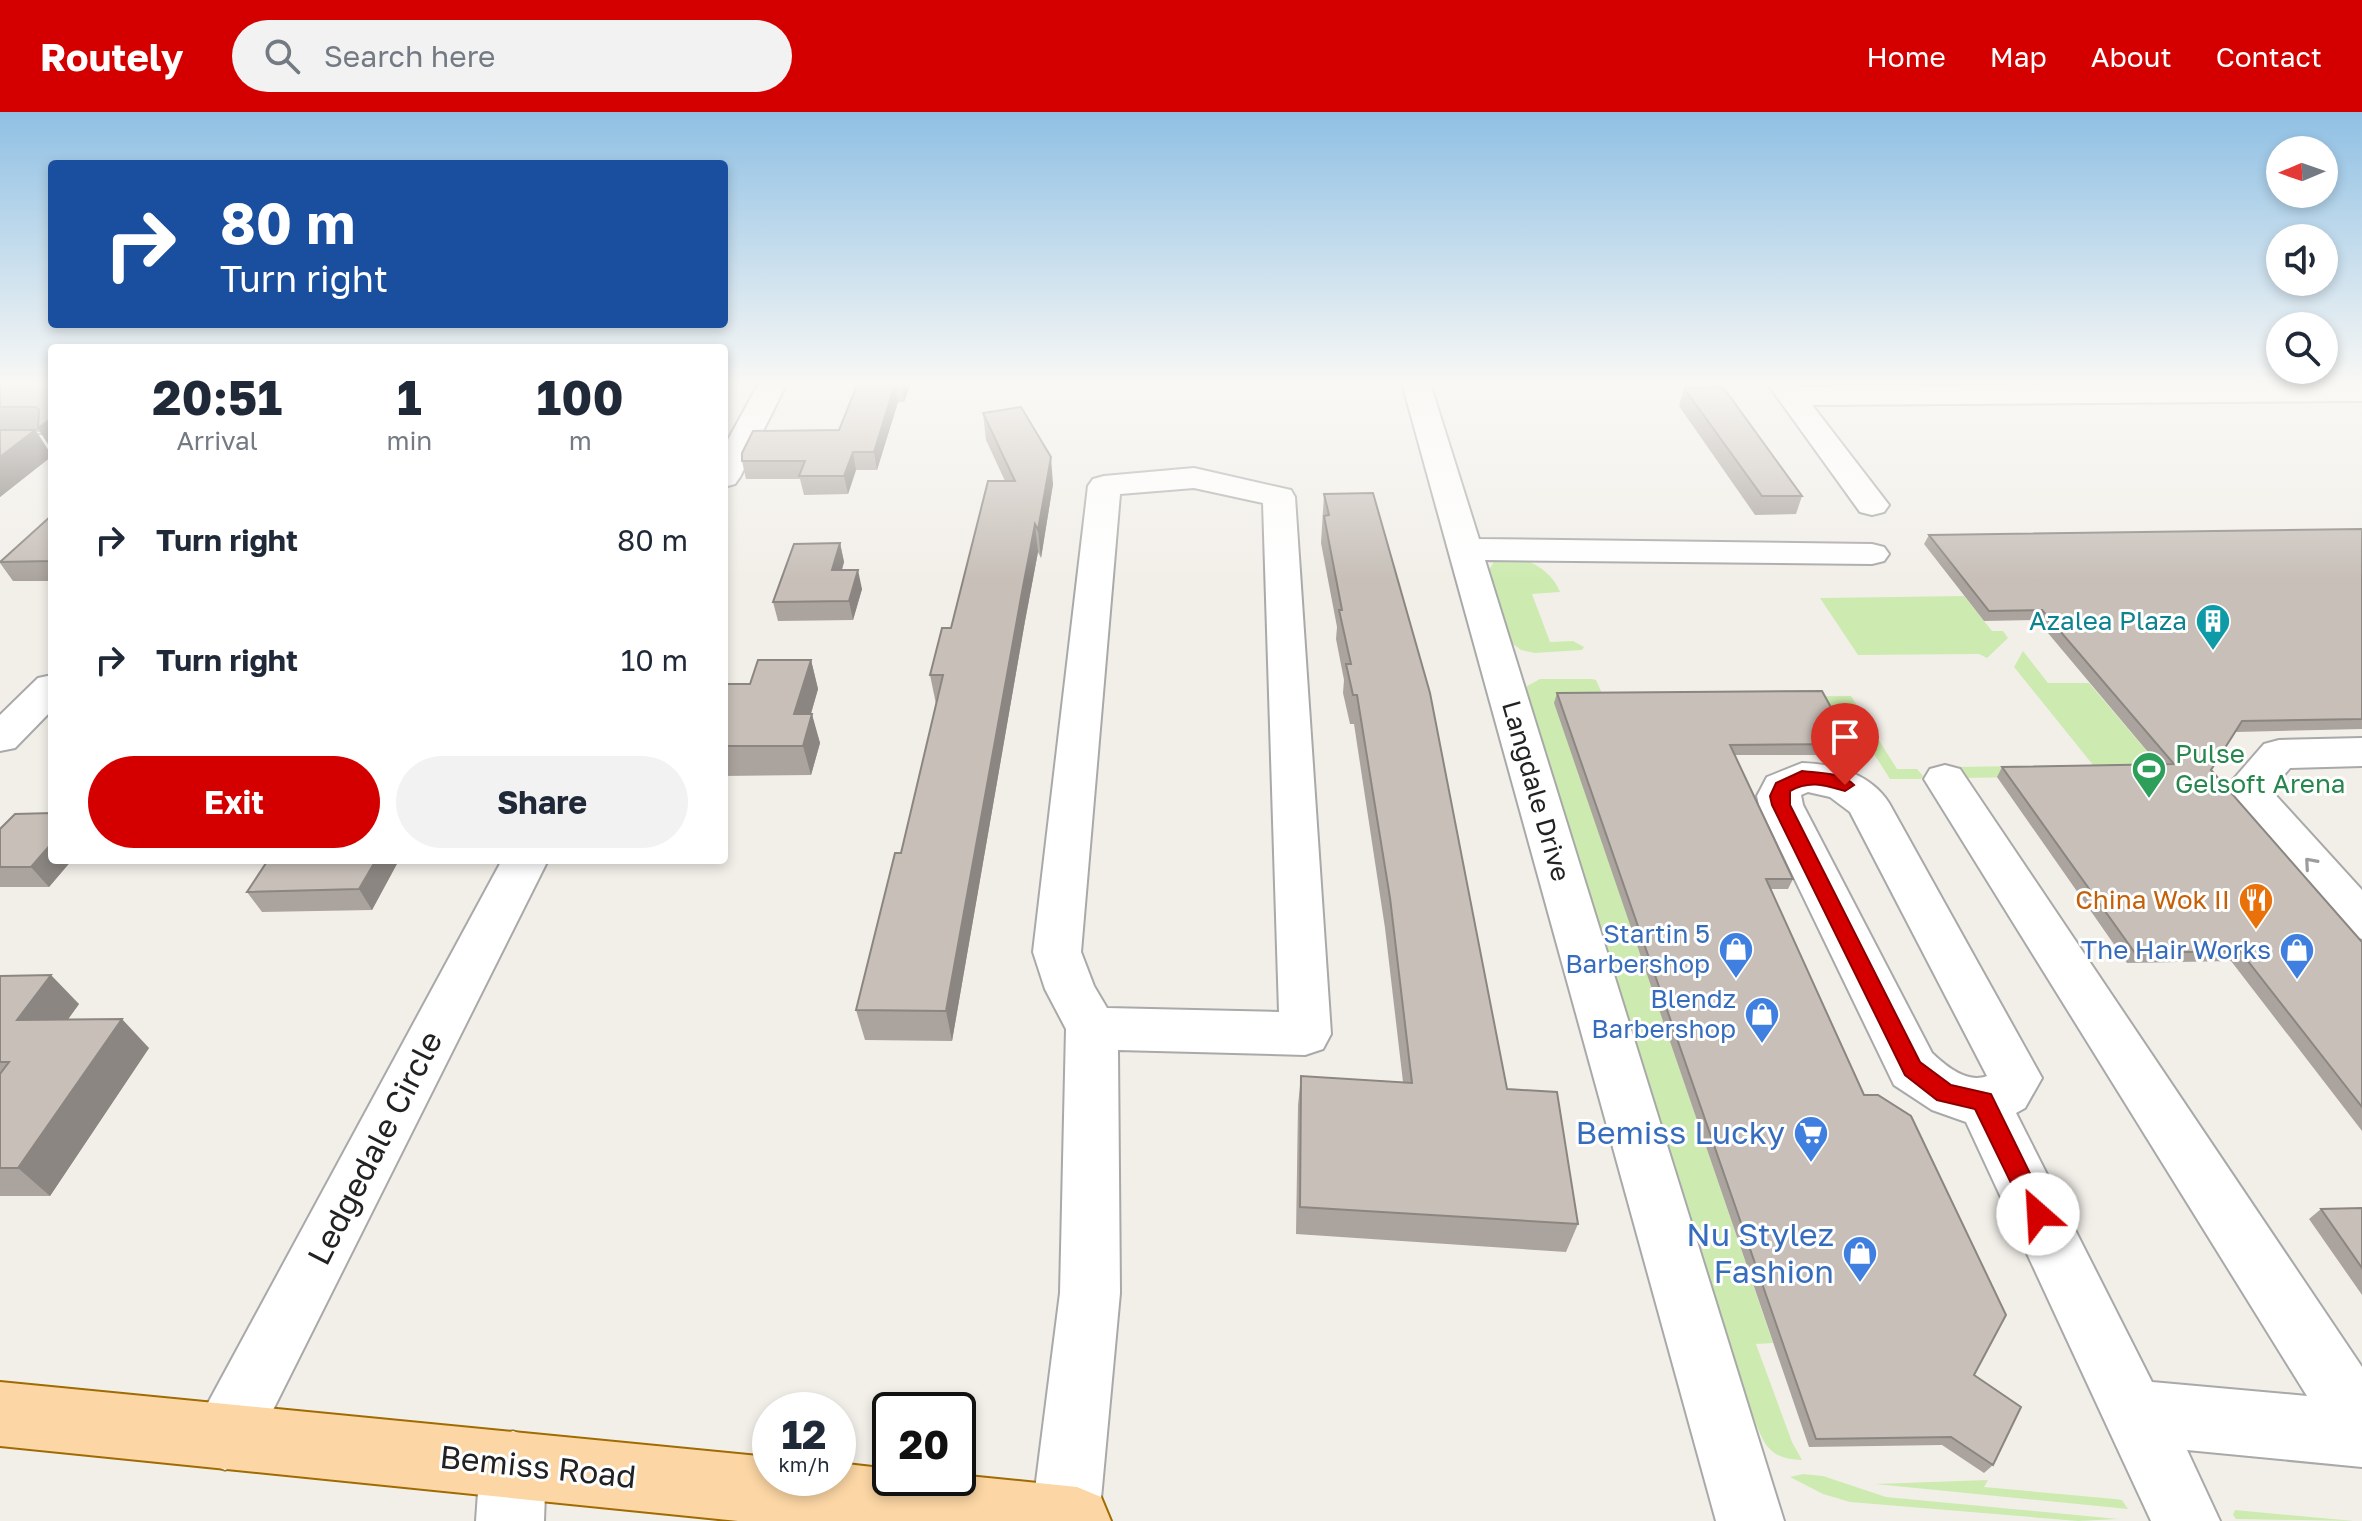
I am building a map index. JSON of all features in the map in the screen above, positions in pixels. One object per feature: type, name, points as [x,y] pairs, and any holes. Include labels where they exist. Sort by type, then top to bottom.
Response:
[{"type":"main road","name":"Bemiss Road","points":[[0,1414],[225,1437],[511,1493],[1071,1520]]},
{"type":"street","points":[[728,469],[739,449]]},
{"type":"street","name":"Langdale Drive","points":[[1435,449],[1750,1521]]},
{"type":"street","points":[[1831,449],[1872,505]]},
{"type":"street","points":[[1071,1520],[1090,1293],[1092,1029],[1070,989],[1057,952],[1104,486],[1194,478],[1279,497],[1305,1034],[1092,1029]]},
{"type":"street","points":[[1465,549],[1872,554]]},
{"type":"street","points":[[0,738],[48,691]]},
{"type":"street","points":[[2362,752],[2279,754],[2246,790],[2362,921]]},
{"type":"street","points":[[1802,777],[1831,780],[1845,785],[1867,803],[2015,1078],[2010,1090],[1999,1098],[1983,1101],[1945,1093],[1913,1069],[1781,805],[1779,796],[1782,787],[1790,781],[1802,777]]},
{"type":"street","points":[[1945,779],[2362,1424]]},
{"type":"street","name":"Ledgedale Circle","points":[[225,1437],[523,864]]},
{"type":"street","points":[[1983,1101],[2186,1521]]},
{"type":"street","points":[[2135,1413],[2362,1434]]},
{"type":"green space","points":[[1498,555],[1535,564],[1550,576],[1560,592],[1532,594],[1550,642],[1573,641],[1584,647],[1582,650],[1535,653],[1521,650],[1509,641],[1487,573]]},
{"type":"green space","points":[[1964,596],[1992,631],[2003,631],[2008,638],[1987,658],[1979,654],[1858,655],[1820,598]]},
{"type":"green space","points":[[2023,651],[2048,683],[2089,683],[2156,762],[2164,762],[2175,774],[1963,778],[1956,767],[2093,765],[2014,667]]},
{"type":"green space","points":[[1540,679],[1596,680],[1604,698],[1851,696],[1897,769],[1917,769],[1923,776],[1921,779],[1890,779],[1874,754],[1846,755],[1817,701],[1555,703],[1773,1343],[1756,1344],[1792,1442],[1802,1460],[1779,1456],[1766,1445],[1749,1406],[1525,693],[1527,686]]},
{"type":"green space","points":[[1803,1474],[1823,1476],[1886,1497],[2118,1519],[2078,1521],[1850,1502],[1823,1494],[1790,1477]]},
{"type":"green space","points":[[1988,1480],[1984,1487],[2122,1500],[2128,1509],[1875,1484]]},
{"type":"green space","points":[[2235,1510],[2354,1521],[2236,1519],[2233,1515]]},
{"type":"building","points":[[0,449],[11,449],[0,457]]},
{"type":"building","points":[[744,449],[875,449],[874,452],[853,452],[844,476],[799,476],[805,461],[742,461]]},
{"type":"building","points":[[1000,449],[1046,449],[1051,457],[1038,530],[1035,524],[1022,592],[946,1011],[856,1010],[895,853],[901,853],[943,675],[930,675],[942,628],[951,628],[988,481],[1015,481]]},
{"type":"building","points":[[1728,449],[1768,449],[1802,496],[1762,496]]},
{"type":"building","points":[[1373,493],[1430,693],[1507,1089],[1557,1092],[1578,1224],[1300,1207],[1301,1076],[1412,1083],[1390,898],[1357,695],[1353,695],[1346,664],[1351,664],[1324,516],[1329,515],[1324,494]]},
{"type":"building","points":[[48,519],[48,561],[0,562]]},
{"type":"building","points":[[2362,529],[2362,719],[2242,721],[2211,770],[2362,942],[2362,1107],[2240,951],[2135,953],[2002,767],[2174,764],[2042,610],[1989,611],[1929,535]]},
{"type":"building","points":[[840,543],[832,570],[858,570],[849,601],[773,602],[794,544]]},
{"type":"building","points":[[758,660],[811,660],[794,714],[812,714],[803,746],[728,746],[728,684],[750,684]]},
{"type":"building","points":[[1822,691],[1851,744],[1730,745],[1793,879],[1766,879],[1864,1095],[1878,1095],[1911,1116],[2006,1315],[1974,1375],[2021,1407],[1993,1465],[1951,1437],[1816,1439],[1557,693]]},
{"type":"building","points":[[48,813],[48,848],[31,867],[0,867],[0,829],[15,814]]},
{"type":"building","points":[[265,864],[374,864],[359,889],[247,892]]},
{"type":"building","points":[[51,975],[17,1020],[122,1019],[18,1168],[0,1168],[0,1074],[9,1062],[0,1062],[0,976]]},
{"type":"building","points":[[2362,1208],[2362,1268],[2321,1209]]},
{"type":"place","name":"Azalea Plaza","points":[[2213,652]]},
{"type":"place","name":"Pulse Gelsoft Arena","points":[[2149,800]]},
{"type":"place","name":"China Wok II","points":[[2256,931]]},
{"type":"place","name":"Startin 5 Barbershop","points":[[1736,980]]},
{"type":"place","name":"The Hair Works","points":[[2297,981]]},
{"type":"place","name":"Blendz Barbershop","points":[[1762,1045]]},
{"type":"place","name":"Bemiss Lucky","points":[[1811,1164]]},
{"type":"place","name":"Nu Stylez Fashion","points":[[1860,1284]]},
{"type":"route","points":[[1845,785],[1802,777],[1782,787],[1779,796],[1781,805],[1913,1069],[1945,1093],[1983,1101],[2038,1214]]}]
